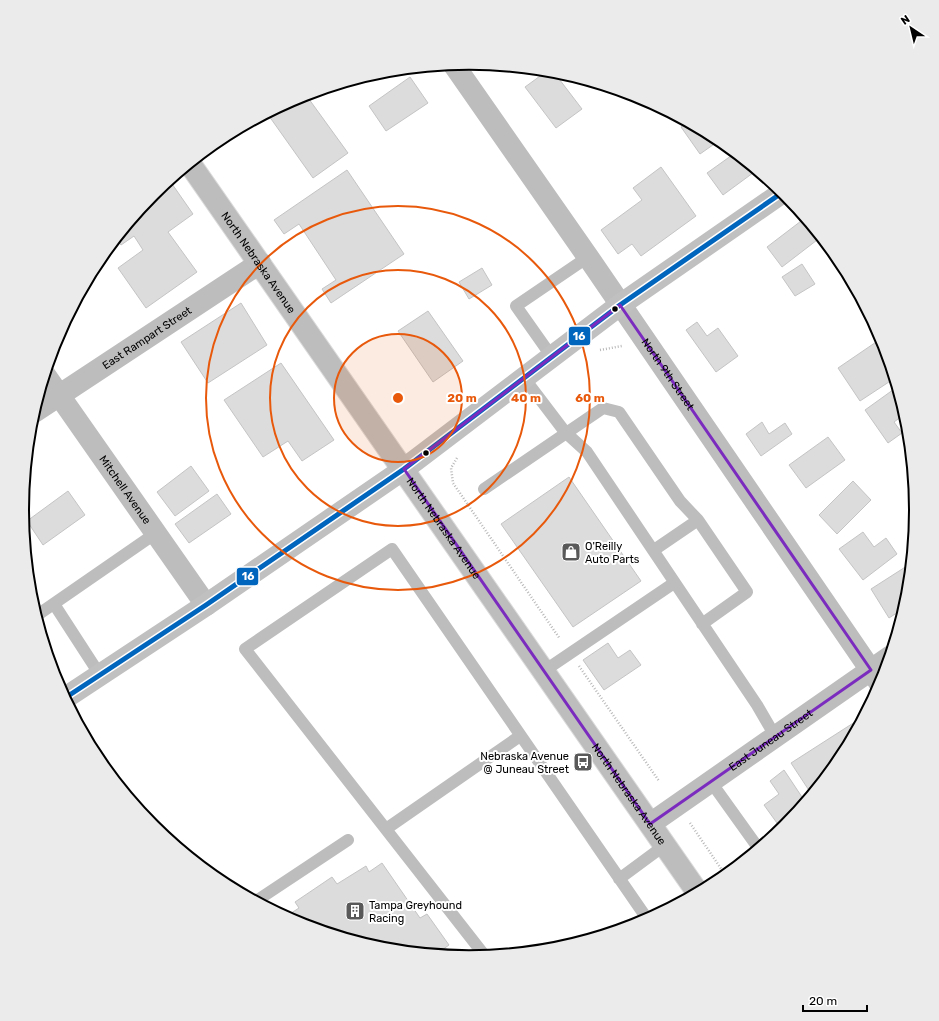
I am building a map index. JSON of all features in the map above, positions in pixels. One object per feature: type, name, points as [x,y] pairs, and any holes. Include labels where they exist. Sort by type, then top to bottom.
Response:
[{"type":"street","name":"North 9th Street","points":[[458,70],[588,256],[876,678]]},
{"type":"street","name":"North Nebraska Avenue","points":[[193,168],[695,889]]},
{"type":"street","points":[[70,695],[206,605],[404,469],[620,305],[778,196]]},
{"type":"street","name":"East Rampart Street","points":[[41,407],[260,263]]},
{"type":"street","name":"Mitchell Avenue","points":[[49,380],[206,605]]},
{"type":"street","name":"East Juneau Street","points":[[650,824],[775,736],[876,678]]},
{"type":"lane","points":[[552,357],[516,306],[588,256]]},
{"type":"lane","points":[[524,378],[565,432],[587,452],[757,705],[775,736]]},
{"type":"lane","points":[[484,489],[565,432],[603,408],[619,412],[680,502],[698,520],[747,592],[702,624]]},
{"type":"lane","points":[[654,550],[698,520]]},
{"type":"lane","points":[[41,613],[156,533]]},
{"type":"lane","points":[[481,951],[245,648],[392,549],[618,879],[644,914]]},
{"type":"lane","points":[[544,671],[674,583]]},
{"type":"lane","points":[[54,604],[100,675]]},
{"type":"lane","points":[[386,830],[520,736]]},
{"type":"lane","points":[[710,782],[756,845]]},
{"type":"lane","points":[[260,898],[348,840]]},
{"type":"lane","points":[[618,879],[665,845]]},
{"type":"path","points":[[695,819],[690,823],[723,871]]},
{"type":"highlighted area","points":[[620,305],[871,670],[650,824],[404,469]]},
{"type":"building","points":[[540,76],[559,79],[582,109],[556,128],[525,87]]},
{"type":"building","points":[[410,77],[428,103],[386,131],[369,106]]},
{"type":"building","points":[[310,100],[348,153],[313,178],[270,118]]},
{"type":"building","points":[[683,125],[714,144],[700,154],[681,127]]},
{"type":"building","points":[[731,156],[753,173],[723,195],[707,173]]},
{"type":"building","points":[[661,167],[696,216],[641,256],[632,244],[618,254],[601,230],[642,200],[633,188]]},
{"type":"building","points":[[347,170],[404,254],[331,303],[322,289],[336,280],[299,224],[284,234],[274,220]]},
{"type":"building","points":[[173,185],[193,214],[168,232],[197,272],[146,308],[118,268],[143,250],[134,236],[121,245],[119,243],[138,220]]},
{"type":"building","points":[[802,221],[817,240],[782,267],[767,247]]},
{"type":"building","points":[[802,264],[815,284],[795,296],[782,277]]},
{"type":"building","points":[[482,268],[492,285],[469,299],[459,282]]},
{"type":"building","points":[[241,303],[267,345],[208,383],[181,342]]},
{"type":"building","points":[[428,311],[463,361],[433,382],[398,331]]},
{"type":"building","points":[[697,322],[707,336],[718,328],[738,356],[716,372],[686,330]]},
{"type":"building","points":[[876,342],[891,381],[860,401],[838,368]]},
{"type":"building","points":[[281,363],[334,440],[302,461],[288,441],[263,457],[224,400]]},
{"type":"building","points":[[893,390],[900,417],[894,422],[902,433],[888,443],[865,410]]},
{"type":"building","points":[[762,422],[769,434],[785,423],[792,434],[761,456],[746,434]]},
{"type":"building","points":[[828,437],[845,460],[806,488],[789,465]]},
{"type":"building","points":[[191,466],[209,491],[175,516],[157,492]]},
{"type":"building","name":"O'Reilly Auto Parts","points":[[569,477],[641,581],[573,627],[501,524]]},
{"type":"building","points":[[853,481],[871,500],[837,534],[819,515]]},
{"type":"building","points":[[68,491],[85,515],[43,545],[30,525],[29,519]]},
{"type":"building","points":[[217,494],[231,514],[189,543],[175,524]]},
{"type":"building","points":[[863,532],[874,547],[886,538],[897,554],[863,580],[839,549]]},
{"type":"building","points":[[906,566],[898,612],[889,618],[871,589]]},
{"type":"building","points":[[608,643],[618,658],[630,650],[641,665],[604,690],[583,660]]},
{"type":"building","points":[[856,721],[836,755],[809,791],[791,763]]},
{"type":"building","points":[[784,770],[803,799],[778,825],[764,805],[779,794],[770,781]]},
{"type":"building","name":"Tampa Greyhound Racing","points":[[382,863],[420,918],[427,914],[449,945],[442,950],[384,943],[328,928],[291,913],[299,908],[295,902],[332,877],[337,884],[366,866],[369,872]]},
{"type":"transit line","name":"16","points":[[70,695],[206,605],[404,469],[620,305],[778,196]]},
{"type":"place","name":"O'Reilly Auto Parts","points":[[571,552]]},
{"type":"place","name":"Nebraska Avenue @ Juneau Street","points":[[583,762]]},
{"type":"place","name":"Tampa Greyhound Racing","points":[[355,911]]}]
